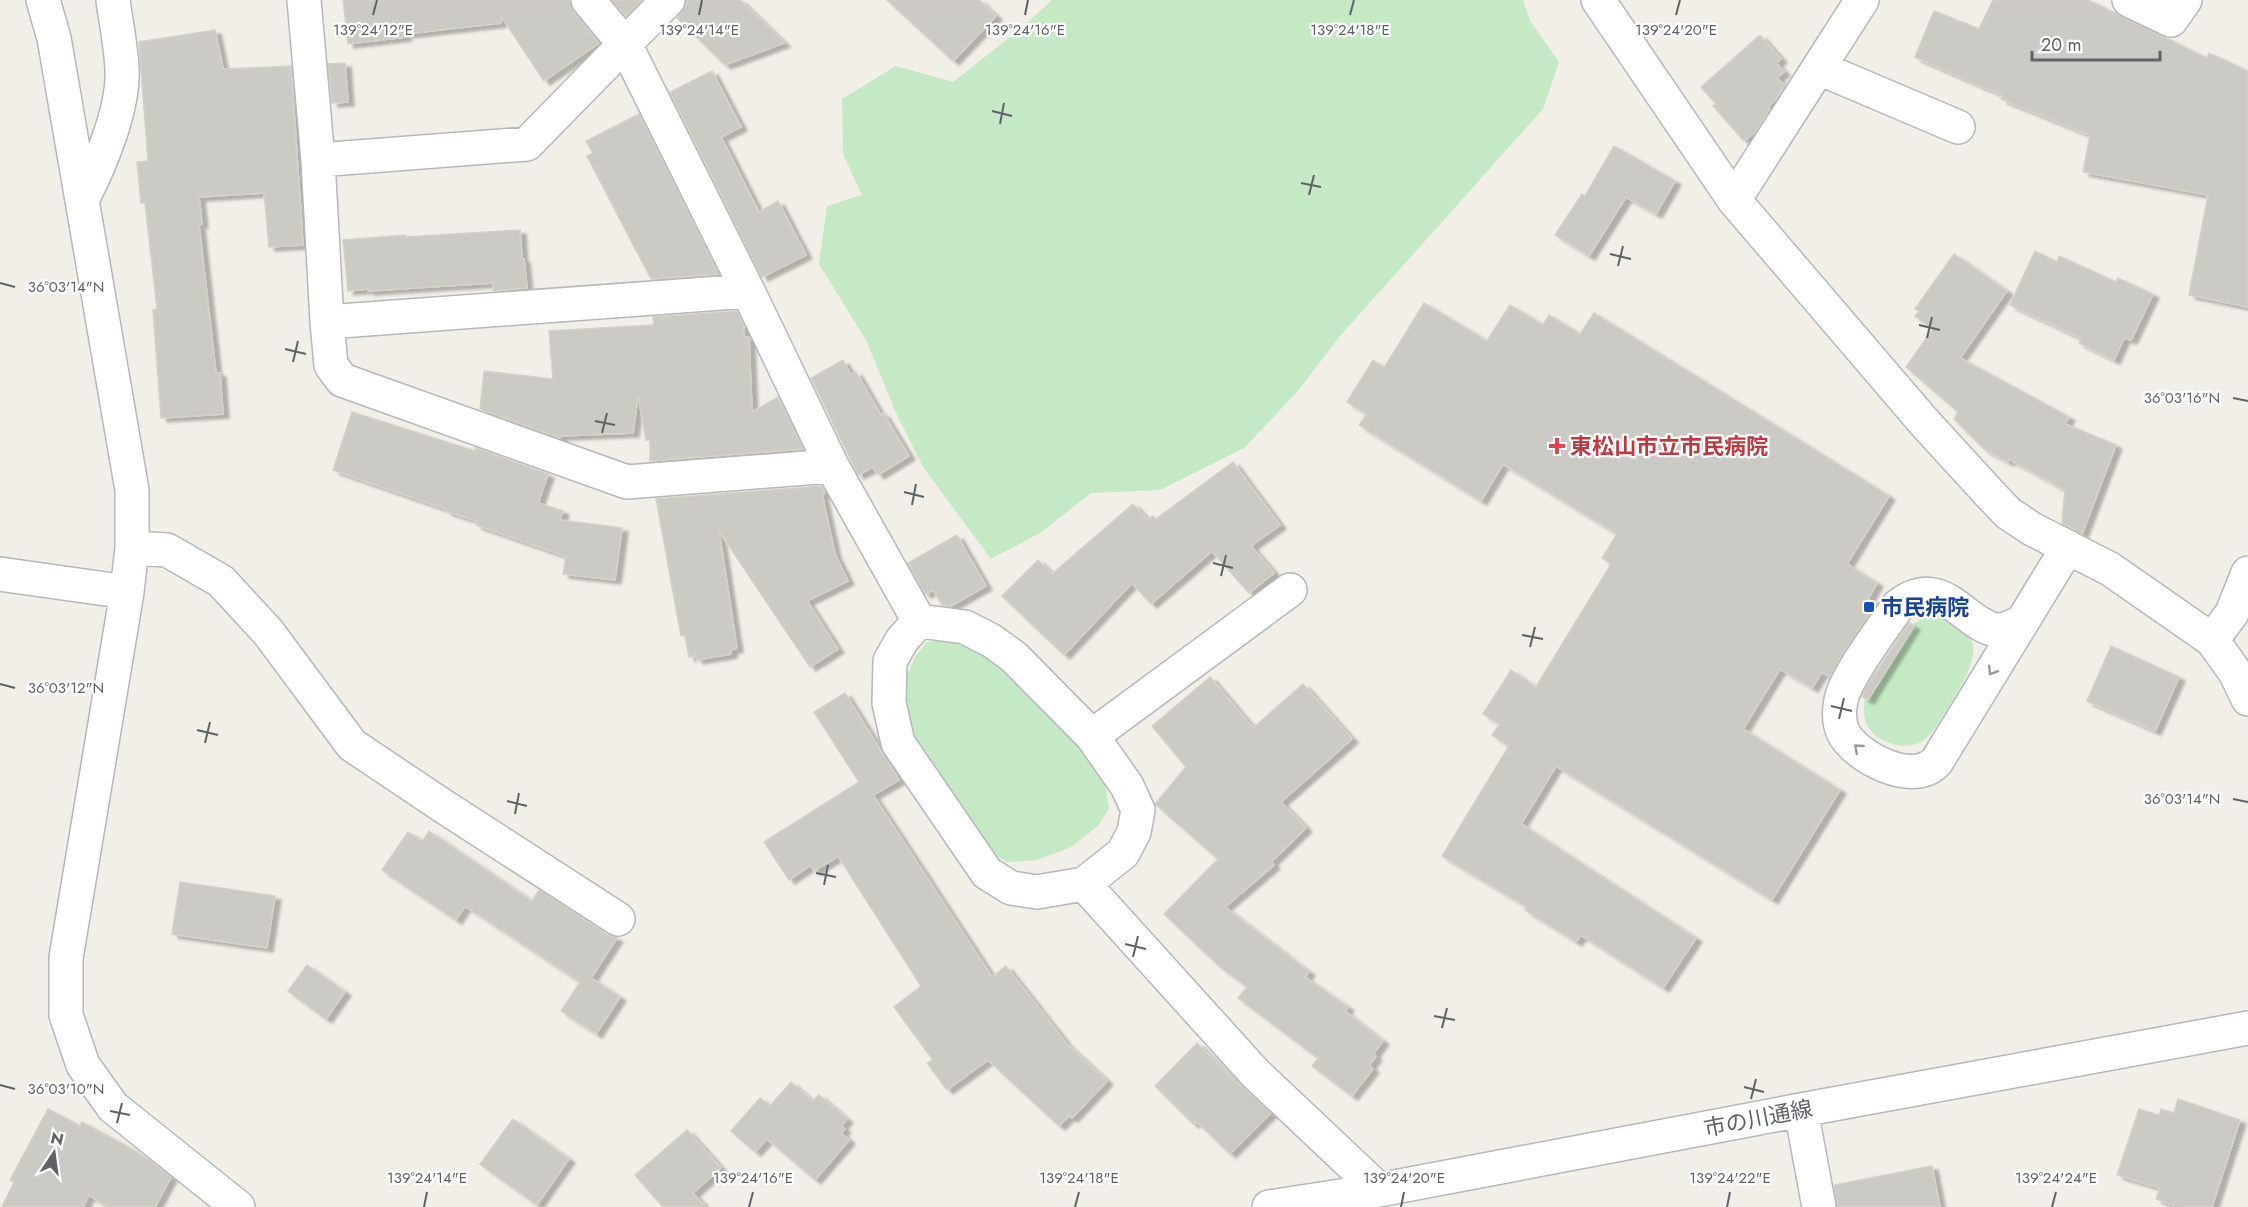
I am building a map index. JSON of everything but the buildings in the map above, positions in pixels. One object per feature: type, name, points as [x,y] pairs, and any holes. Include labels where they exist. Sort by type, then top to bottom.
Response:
[{"type":"street","points":[[43,0],[54,38],[132,490],[132,548],[127,592],[66,958],[66,1016],[83,1065],[113,1107],[238,1207]]},
{"type":"street","points":[[82,200],[102,161],[117,110],[122,71],[113,0]]},
{"type":"street","points":[[304,0],[318,159],[331,365],[342,380],[627,482],[832,466]]},
{"type":"street","points":[[588,0],[626,46],[832,466],[919,621]]},
{"type":"street","points":[[318,159],[527,144],[626,46],[668,0]]},
{"type":"street","points":[[1598,0],[1734,200],[1924,422],[1989,493],[2016,518],[2032,529],[2110,569],[2212,640],[2235,672],[2248,699]]},
{"type":"street","points":[[1734,200],[1862,0]]},
{"type":"street","points":[[2129,0],[2171,20],[2185,0]]},
{"type":"street","points":[[1820,68],[1958,127]]},
{"type":"street","points":[[327,322],[748,291]]},
{"type":"street","points":[[2023,621],[2004,630],[1994,629],[1955,604],[1939,597],[1925,595],[1906,600],[1898,606],[1848,682],[1840,708],[1844,733],[1859,749],[1890,768],[1913,772],[1933,766],[2023,621],[2068,547]]},
{"type":"street","points":[[132,548],[168,550],[221,581],[268,632],[352,745],[618,919]]},
{"type":"street","points":[[0,574],[127,592]]},
{"type":"street","points":[[2212,640],[2232,613],[2247,580]]},
{"type":"street","points":[[1092,736],[1290,590]]},
{"type":"street","points":[[919,621],[965,627],[993,641],[1014,657],[1092,736],[1127,786],[1138,810],[1134,832],[1123,853],[1084,884],[1037,892],[1011,888],[987,873],[898,742],[888,703],[890,661],[902,640],[919,621]]},
{"type":"street","points":[[1084,884],[1255,1073],[1379,1190]]},
{"type":"street","name":"市の川通線","points":[[1269,1207],[1379,1190],[2248,1028]]},
{"type":"street","points":[[1801,1110],[1819,1207]]},
{"type":"green space","points":[[1052,0],[1523,0],[1530,21],[1559,62],[1543,109],[1340,336],[1297,392],[1244,448],[1160,490],[1091,493],[1040,533],[991,559],[923,467],[897,415],[866,340],[819,264],[827,206],[862,195],[843,154],[842,99],[896,66],[953,82],[1024,26]]},
{"type":"green space","points":[[1936,616],[1955,623],[1966,632],[1972,642],[1973,654],[1970,666],[1965,679],[1937,726],[1926,739],[1905,746],[1889,743],[1875,735],[1866,722],[1865,699],[1868,700],[1913,627],[1911,625],[1922,619]]},
{"type":"green space","points":[[944,639],[978,648],[999,662],[1074,738],[1104,778],[1109,808],[1098,826],[1071,847],[1037,860],[1007,862],[987,849],[907,736],[902,706],[905,681],[915,657],[927,642]]},
{"type":"place","name":"東松山市立市民病院","points":[[1557,446]]},
{"type":"place","name":"市民病院","points":[[1869,607]]}]
